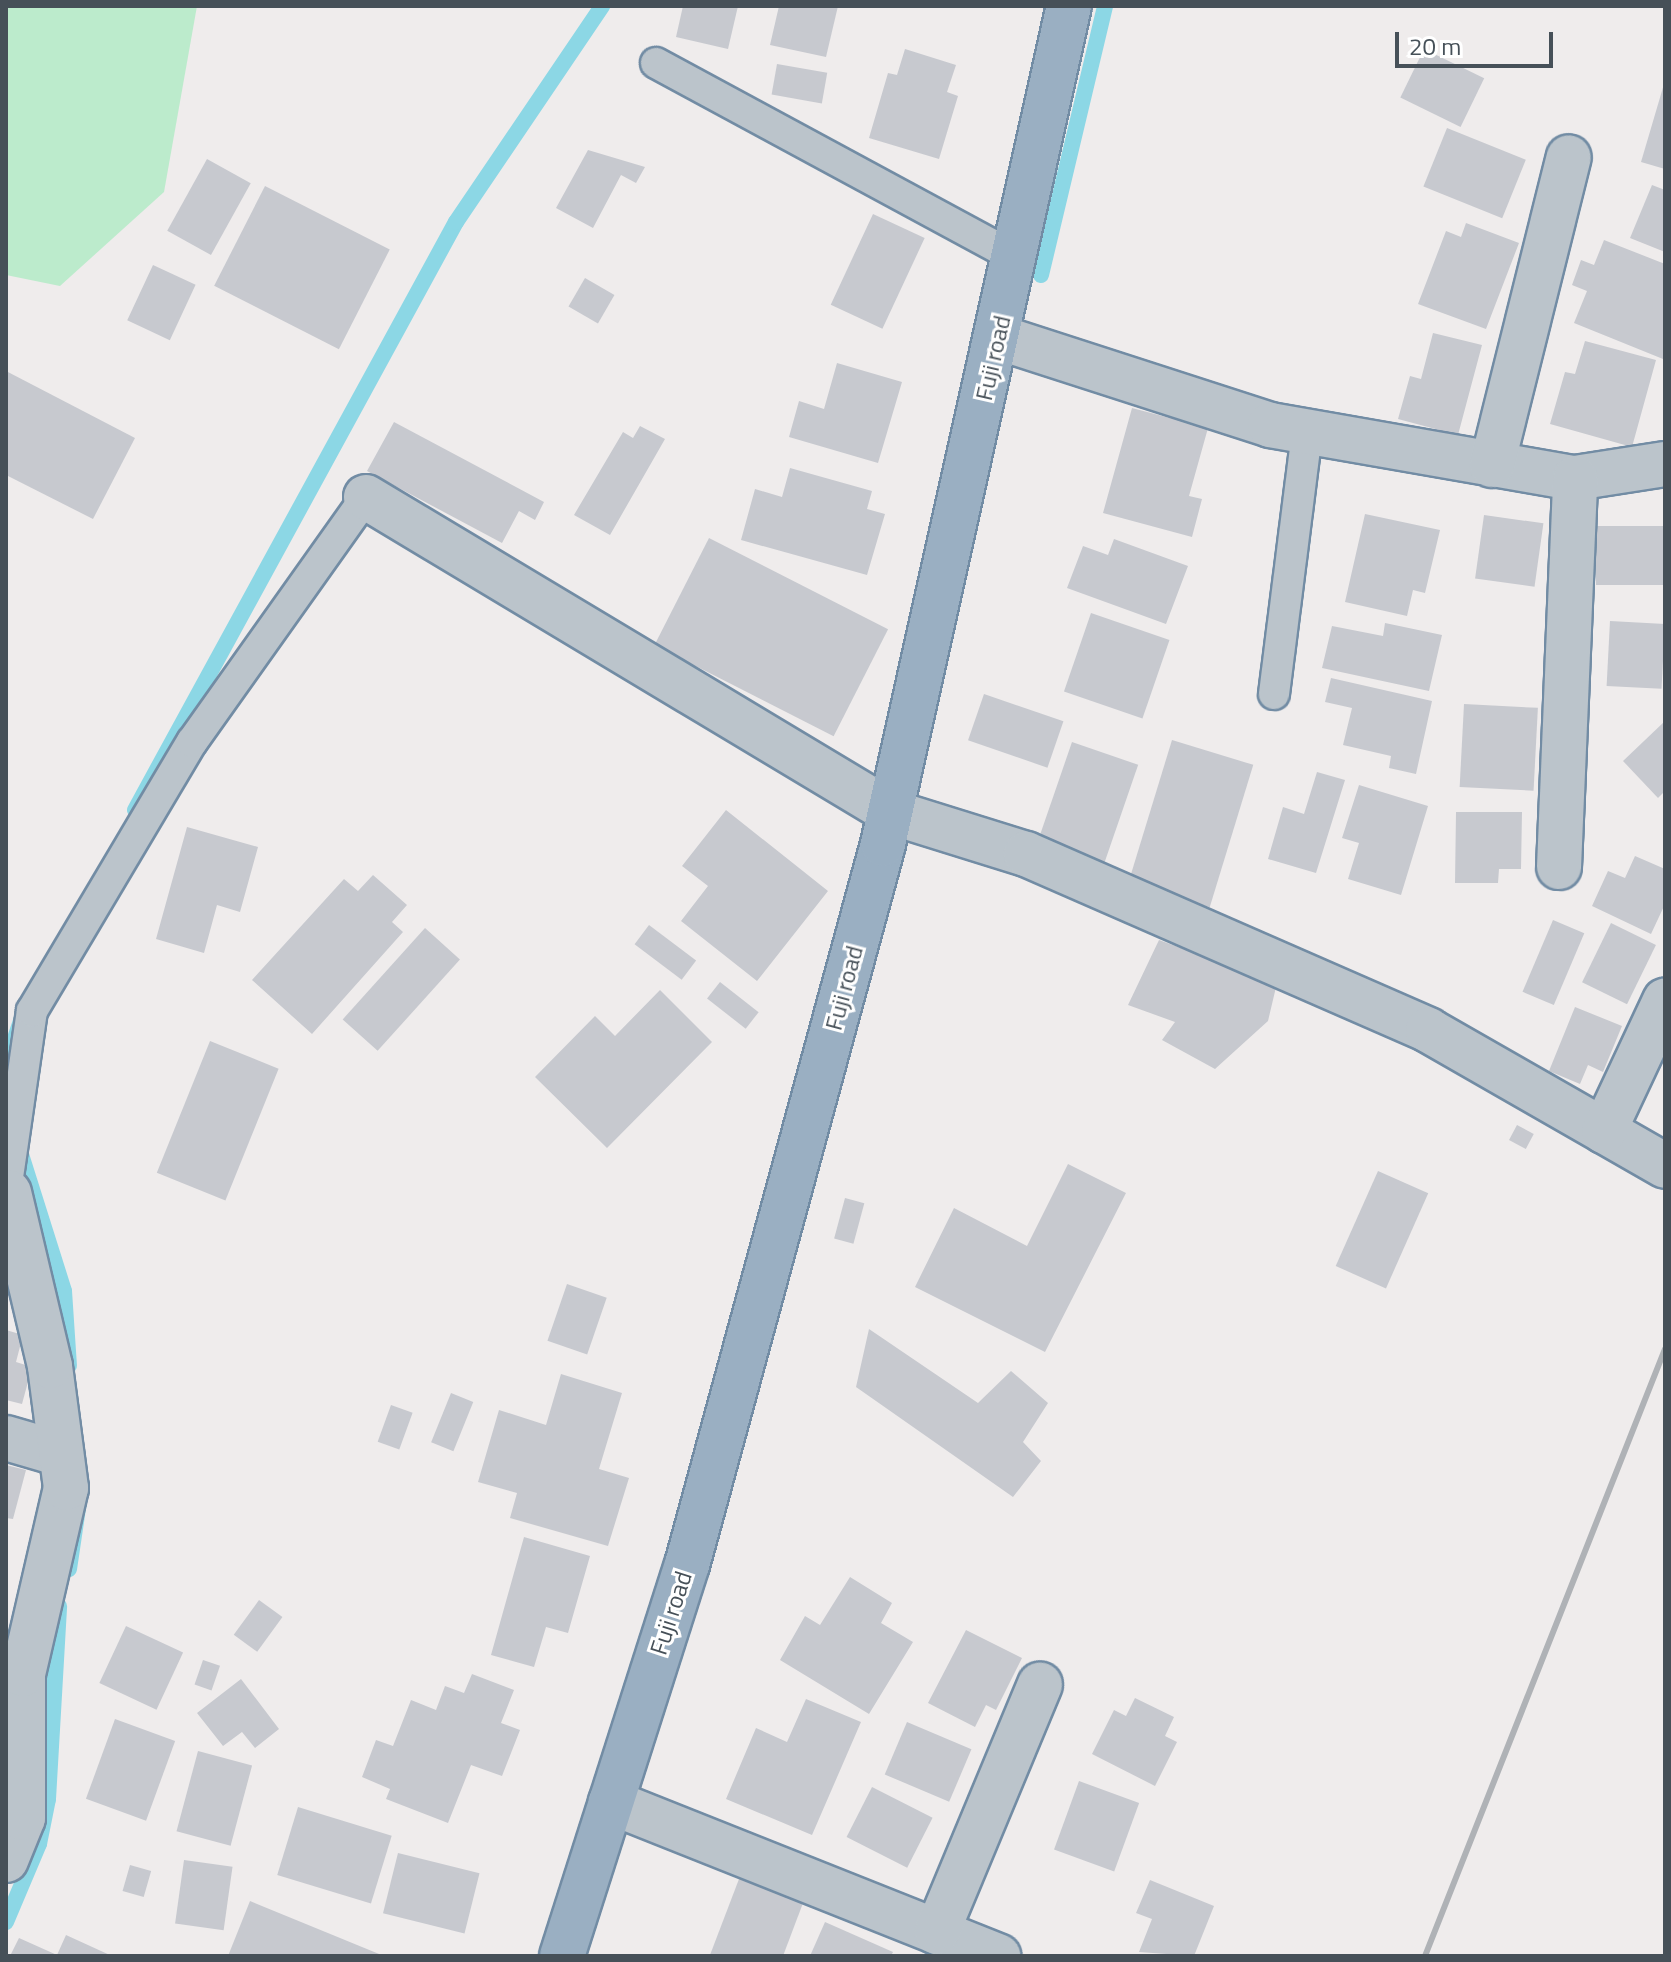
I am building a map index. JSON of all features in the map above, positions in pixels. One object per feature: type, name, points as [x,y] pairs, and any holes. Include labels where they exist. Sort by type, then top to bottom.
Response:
[{"type":"highway","name":"Fuji road","points":[[562,1956],[687,1565],[891,812],[1016,258],[1069,6]]},
{"type":"street","points":[[1492,465],[1569,157]]},
{"type":"street","points":[[998,337],[1307,431],[1575,478],[1665,464]]},
{"type":"street","points":[[1559,867],[1575,478]]},
{"type":"street","points":[[366,497],[891,812],[1026,854],[1428,1030],[1665,1166]]},
{"type":"street","points":[[1604,1131],[1665,1001]]},
{"type":"street","points":[[6,1860],[23,1818],[23,1674],[66,1488],[50,1366],[8,1192]]},
{"type":"street","points":[[6,1438],[61,1454]]},
{"type":"street","points":[[937,1932],[1040,1685]]},
{"type":"street","points":[[611,1802],[998,1956]]},
{"type":"lane","points":[[656,63],[1016,258]]},
{"type":"lane","points":[[1274,694],[1307,431]]},
{"type":"lane","points":[[8,1192],[32,1011],[192,742],[366,497]]},
{"type":"green space","points":[[6,6],[197,6],[164,192],[60,286],[6,275]]},
{"type":"building","points":[[683,6],[738,6],[728,49],[676,37]]},
{"type":"building","points":[[779,6],[838,6],[826,57],[770,45]]},
{"type":"building","points":[[905,49],[956,65],[947,92],[958,96],[939,159],[869,138],[888,73],[897,75]]},
{"type":"building","points":[[1424,49],[1484,78],[1461,127],[1400,98]]},
{"type":"building","points":[[777,64],[827,73],[822,103],[772,95]]},
{"type":"building","points":[[1665,84],[1665,169],[1641,162]]},
{"type":"building","points":[[1447,128],[1526,160],[1502,218],[1423,186]]},
{"type":"building","points":[[588,150],[645,167],[636,183],[621,175],[593,228],[556,208]]},
{"type":"building","points":[[207,159],[251,183],[211,255],[167,231]]},
{"type":"building","points":[[1652,185],[1665,190],[1665,252],[1630,238]]},
{"type":"building","points":[[265,186],[390,250],[339,349],[214,286]]},
{"type":"building","points":[[873,214],[925,238],[882,329],[831,305]]},
{"type":"building","points":[[1466,223],[1519,243],[1486,329],[1418,304],[1446,231],[1461,237]]},
{"type":"building","points":[[1604,240],[1665,264],[1663,359],[1574,323],[1587,291],[1572,285],[1581,260],[1594,265]]},
{"type":"building","points":[[153,265],[196,285],[170,340],[127,320]]},
{"type":"building","points":[[585,278],[614,295],[598,324],[568,307]]},
{"type":"building","points":[[1433,333],[1482,345],[1458,435],[1398,419],[1410,376],[1421,379]]},
{"type":"building","points":[[1585,341],[1656,360],[1632,447],[1550,424],[1565,372],[1575,374]]},
{"type":"building","points":[[837,363],[902,382],[878,463],[789,437],[799,401],[824,409]]},
{"type":"building","points":[[6,371],[135,438],[93,519],[6,475]]},
{"type":"building","points":[[1132,408],[1208,428],[1189,496],[1202,499],[1192,537],[1103,513]]},
{"type":"building","points":[[394,422],[544,502],[535,520],[519,511],[502,543],[367,471]]},
{"type":"building","points":[[640,426],[665,439],[610,535],[574,515],[623,432],[633,438]]},
{"type":"building","points":[[790,468],[872,491],[867,509],[885,514],[867,575],[741,540],[755,489],[782,497]]},
{"type":"building","points":[[1365,514],[1440,530],[1425,593],[1413,590],[1407,616],[1345,602]]},
{"type":"building","points":[[1484,515],[1543,523],[1535,587],[1475,578]]},
{"type":"building","points":[[1596,526],[1665,526],[1665,585],[1596,585]]},
{"type":"building","points":[[709,538],[888,629],[834,736],[655,645]]},
{"type":"building","points":[[1114,539],[1188,566],[1166,624],[1067,588],[1083,546],[1108,555]]},
{"type":"building","points":[[1091,613],[1169,640],[1142,719],[1064,691]]},
{"type":"building","points":[[1610,621],[1665,624],[1662,689],[1607,686]]},
{"type":"building","points":[[1385,623],[1442,635],[1429,691],[1322,668],[1332,626],[1383,636]]},
{"type":"building","points":[[1331,678],[1432,701],[1416,774],[1389,768],[1391,756],[1343,745],[1352,708],[1325,702]]},
{"type":"building","points":[[984,694],[1063,721],[1047,768],[968,740]]},
{"type":"building","points":[[1464,704],[1538,708],[1534,791],[1460,787]]},
{"type":"building","points":[[1665,721],[1665,791],[1658,798],[1623,761]]},
{"type":"building","points":[[1172,740],[1253,765],[1210,907],[1128,882]]},
{"type":"building","points":[[1072,742],[1138,765],[1104,865],[1037,842]]},
{"type":"building","points":[[1317,772],[1345,780],[1316,873],[1268,859],[1283,807],[1304,814]]},
{"type":"building","points":[[1359,785],[1428,806],[1401,895],[1348,879],[1359,843],[1342,838]]},
{"type":"building","points":[[726,810],[828,891],[757,981],[681,921],[708,886],[682,866]]},
{"type":"building","points":[[1456,812],[1522,812],[1521,869],[1499,869],[1498,883],[1455,883]]},
{"type":"building","points":[[187,827],[258,847],[240,912],[217,905],[204,953],[156,939]]},
{"type":"building","points":[[1635,856],[1665,869],[1665,904],[1651,934],[1592,906],[1608,871],[1625,878]]},
{"type":"building","points":[[373,875],[407,905],[392,922],[403,932],[312,1034],[252,980],[344,879],[358,891]]},
{"type":"building","points":[[1553,920],[1584,933],[1554,1005],[1523,992]]},
{"type":"building","points":[[1611,923],[1656,945],[1627,1004],[1582,982]]},
{"type":"building","points":[[649,925],[696,961],[682,980],[635,944]]},
{"type":"building","points":[[425,928],[460,959],[378,1051],[343,1019]]},
{"type":"building","points":[[1159,940],[1277,983],[1268,1021],[1215,1069],[1162,1040],[1175,1022],[1128,1005]]},
{"type":"building","points":[[720,982],[759,1012],[746,1029],[707,999]]},
{"type":"building","points":[[660,990],[712,1042],[607,1148],[535,1077],[595,1016],[615,1036]]},
{"type":"building","points":[[1575,1007],[1622,1026],[1603,1072],[1588,1065],[1580,1084],[1549,1071]]},
{"type":"building","points":[[210,1041],[279,1069],[225,1200],[157,1173]]},
{"type":"building","points":[[1517,1125],[1534,1134],[1526,1149],[1509,1140]]},
{"type":"building","points":[[1068,1164],[1126,1193],[1045,1352],[915,1287],[954,1208],[1027,1246]]},
{"type":"building","points":[[1378,1171],[1428,1193],[1386,1288],[1336,1266]]},
{"type":"building","points":[[845,1198],[864,1203],[853,1244],[834,1239]]},
{"type":"building","points":[[567,1284],[607,1298],[587,1354],[547,1341]]},
{"type":"building","points":[[869,1329],[978,1403],[1011,1371],[1048,1403],[1023,1442],[1041,1461],[1013,1497],[856,1387]]},
{"type":"building","points":[[6,1330],[23,1335],[16,1362],[32,1367],[22,1404],[6,1400]]},
{"type":"building","points":[[561,1374],[622,1393],[599,1469],[629,1478],[608,1546],[510,1518],[517,1493],[478,1482],[499,1410],[546,1425]]},
{"type":"building","points":[[451,1393],[473,1402],[453,1451],[431,1442]]},
{"type":"building","points":[[391,1405],[413,1413],[399,1450],[378,1442]]},
{"type":"building","points":[[6,1465],[26,1470],[13,1519],[6,1518]]},
{"type":"building","points":[[524,1537],[590,1556],[568,1633],[546,1627],[534,1667],[491,1655]]},
{"type":"building","points":[[850,1577],[892,1603],[881,1623],[913,1642],[869,1714],[780,1660],[805,1616],[820,1625]]},
{"type":"building","points":[[259,1600],[282,1617],[257,1652],[234,1635]]},
{"type":"building","points":[[126,1626],[183,1653],[156,1710],[99,1683]]},
{"type":"building","points":[[966,1630],[1022,1658],[996,1710],[986,1705],[975,1727],[928,1703]]},
{"type":"building","points":[[203,1660],[220,1666],[212,1690],[195,1685]]},
{"type":"building","points":[[472,1674],[514,1690],[501,1723],[520,1730],[502,1776],[471,1765],[448,1823],[386,1799],[390,1789],[362,1777],[376,1740],[393,1746],[411,1700],[436,1710],[445,1686],[464,1693]]},
{"type":"building","points":[[241,1679],[279,1729],[255,1748],[242,1732],[223,1746],[197,1713]]},
{"type":"building","points":[[1135,1698],[1174,1717],[1165,1736],[1177,1742],[1155,1786],[1092,1754],[1114,1710],[1126,1716]]},
{"type":"building","points":[[806,1699],[861,1722],[812,1835],[726,1799],[756,1728],[787,1742]]},
{"type":"building","points":[[115,1719],[175,1741],[146,1821],[86,1799]]},
{"type":"building","points":[[907,1722],[971,1749],[949,1802],[885,1774]]},
{"type":"building","points":[[198,1751],[252,1765],[231,1846],[177,1831]]},
{"type":"building","points":[[1079,1781],[1139,1803],[1114,1871],[1054,1850]]},
{"type":"building","points":[[872,1787],[933,1818],[907,1868],[847,1837]]},
{"type":"building","points":[[298,1807],[392,1836],[371,1904],[277,1875]]},
{"type":"building","points":[[398,1853],[480,1873],[465,1933],[383,1913]]},
{"type":"building","points":[[184,1860],[233,1867],[224,1930],[175,1923]]},
{"type":"building","points":[[130,1865],[151,1871],[144,1897],[123,1891]]},
{"type":"building","points":[[739,1879],[803,1903],[783,1956],[710,1955]]},
{"type":"building","points":[[1150,1880],[1214,1906],[1194,1956],[1139,1952],[1152,1919],[1136,1913]]},
{"type":"building","points":[[250,1901],[384,1956],[228,1956]]},
{"type":"building","points":[[825,1922],[893,1952],[891,1956],[810,1956]]},
{"type":"building","points":[[66,1935],[112,1956],[10,1956],[19,1938],[57,1955]]},
{"type":"waterway","points":[[135,810],[456,222],[602,6]]},
{"type":"waterway","points":[[1041,275],[1105,6]]},
{"type":"waterway","points":[[6,1065],[25,1009]]},
{"type":"waterway","points":[[18,1145],[64,1291],[69,1366]]},
{"type":"waterway","points":[[69,1569],[79,1501]]},
{"type":"waterway","points":[[6,1922],[39,1844],[48,1799],[59,1606]]},
{"type":"railway","points":[[1425,1956],[1665,1349]]}]
